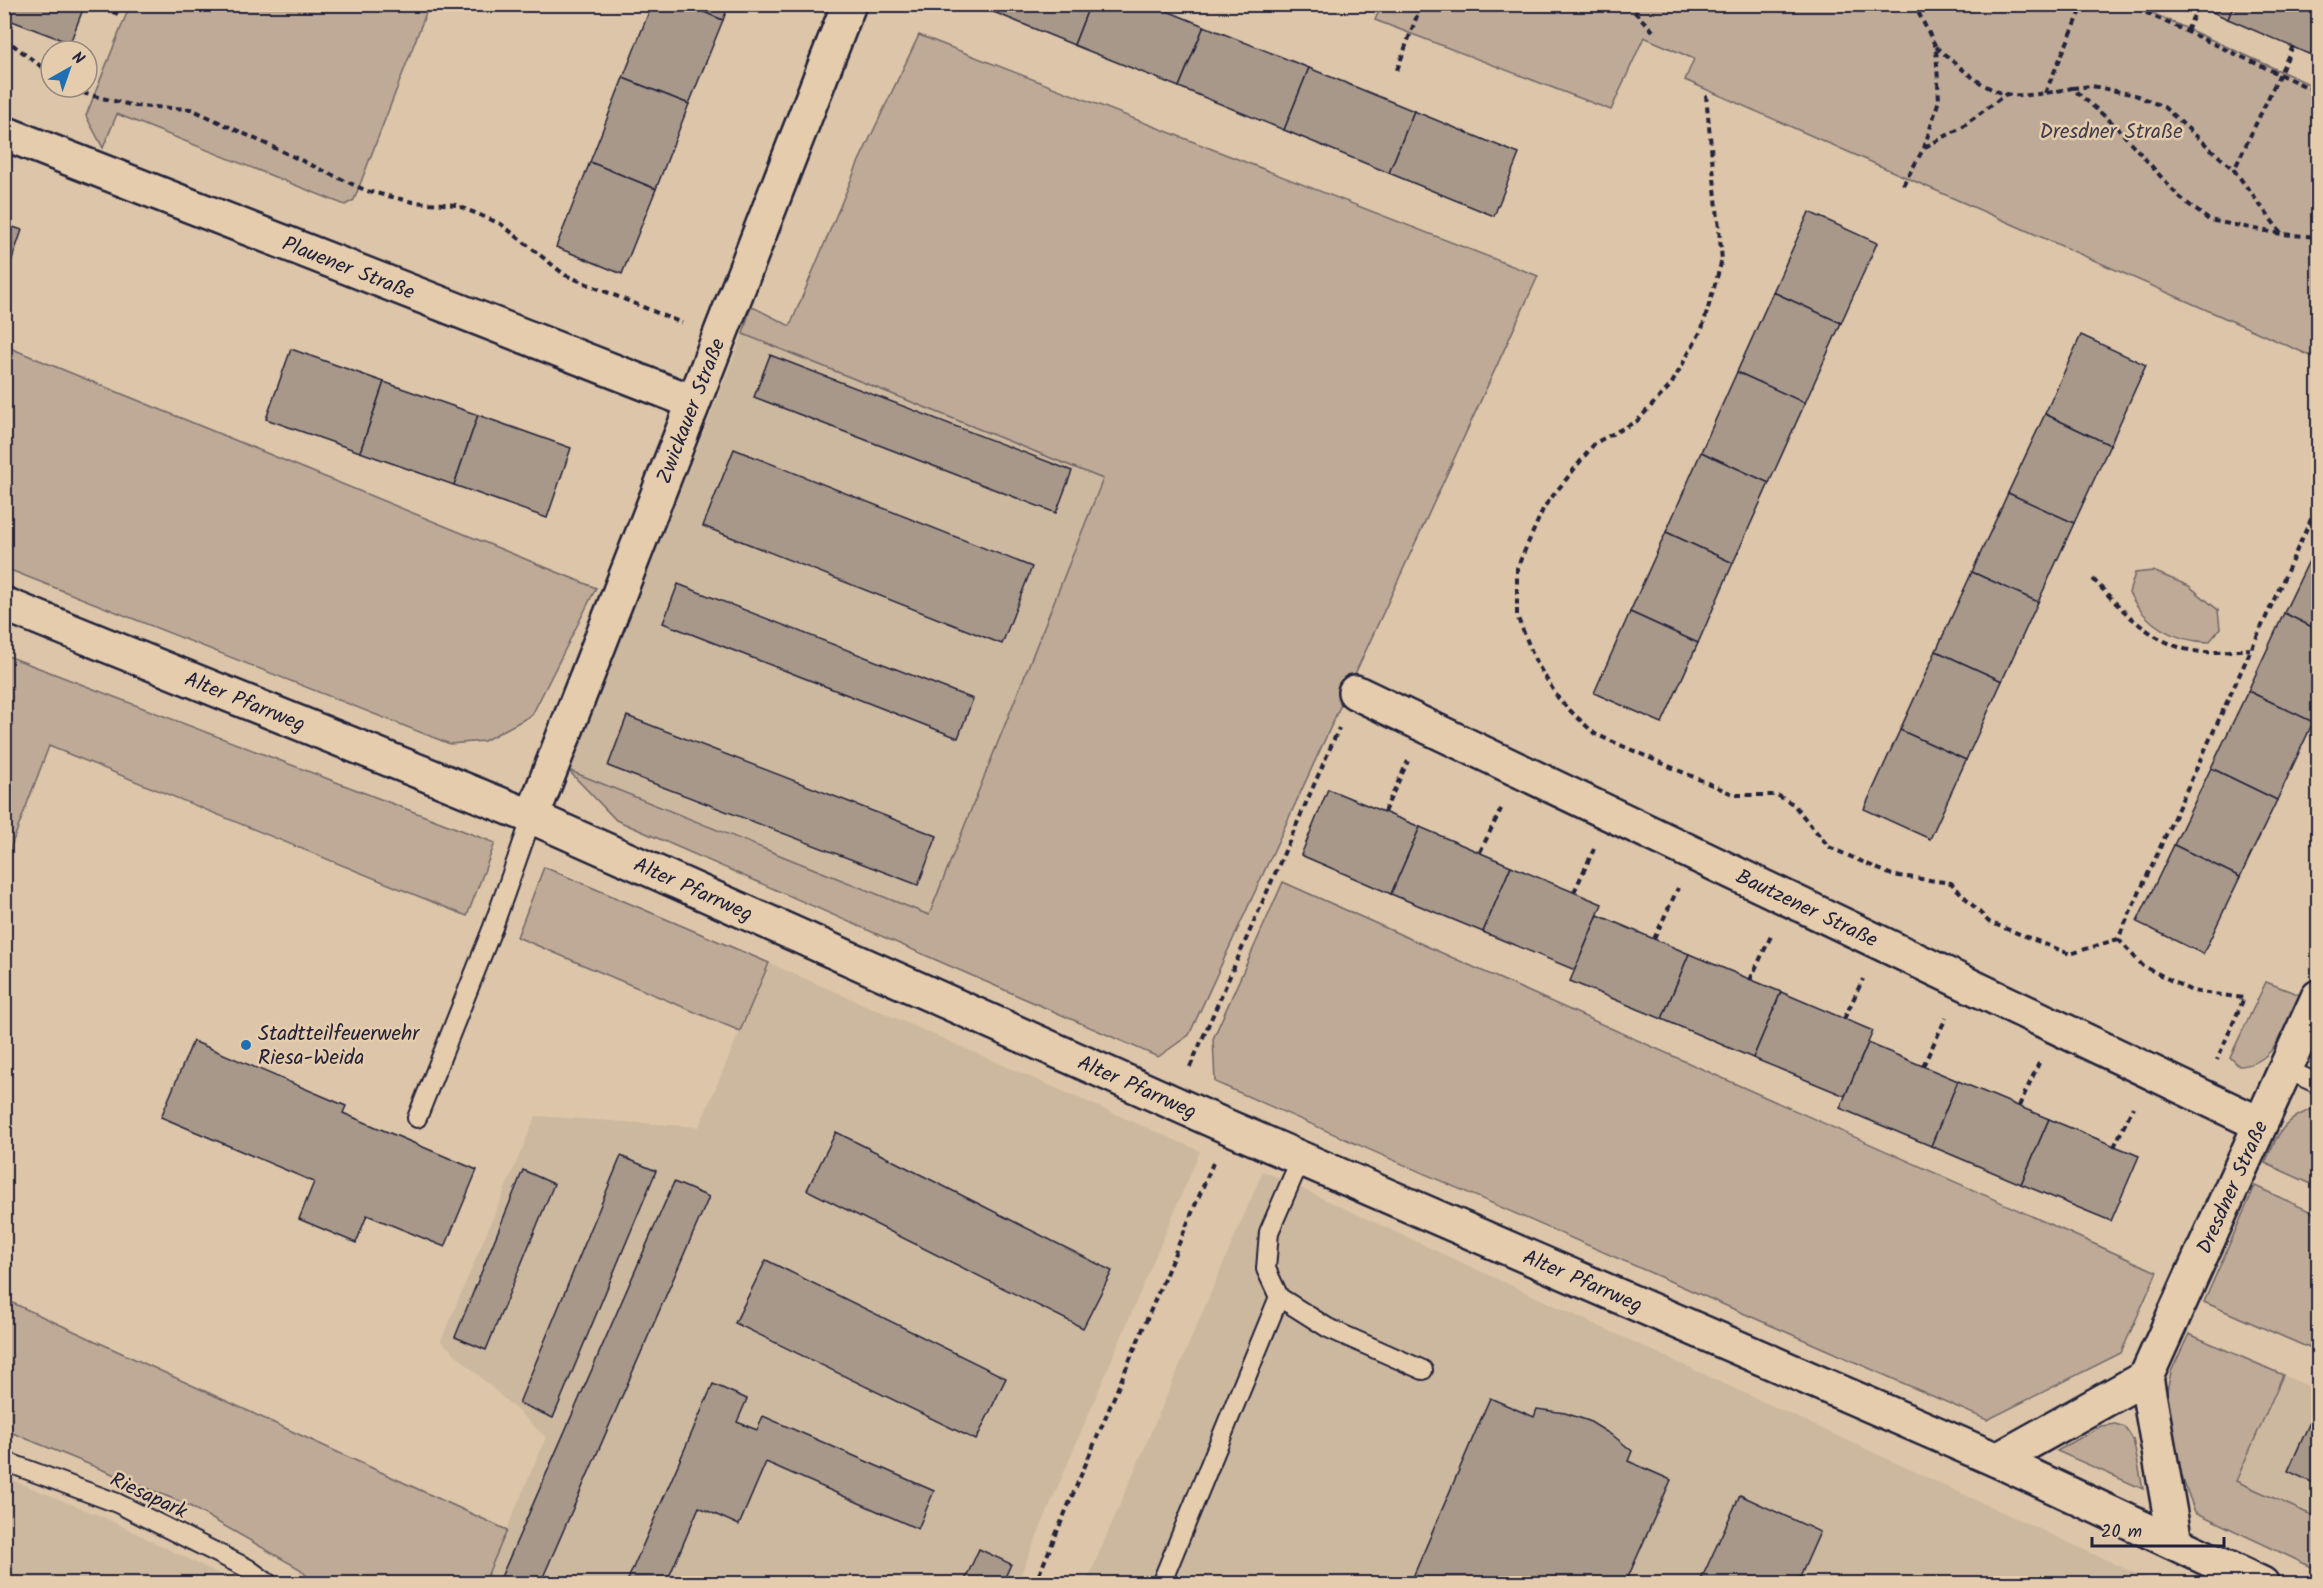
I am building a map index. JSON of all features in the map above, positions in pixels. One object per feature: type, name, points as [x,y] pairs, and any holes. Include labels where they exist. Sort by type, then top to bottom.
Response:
[{"type":"street","name":"Zwickauer Straße","points":[[532,817],[849,4]]},
{"type":"street","name":"Plauener Straße","points":[[4,133],[693,402]]},
{"type":"street","name":"Alter Pfarrweg","points":[[4,604],[532,817],[1228,1126],[1997,1460],[2262,1584]]},
{"type":"street","name":"Bautzener Straße","points":[[1355,692],[2260,1124]]},
{"type":"street","name":"Dresdner Straße","points":[[2146,1377],[2319,997]]},
{"type":"street","points":[[1997,1460],[2146,1377],[2175,1542]]},
{"type":"lane","points":[[417,1118],[493,927],[532,817]]},
{"type":"lane","points":[[2286,1069],[2319,1084]]},
{"type":"lane","points":[[1301,1158],[1269,1232],[1266,1269],[1279,1297],[1328,1328],[1423,1370]]},
{"type":"lane","points":[[1161,1584],[1279,1297]]},
{"type":"lane","name":"Riesapark","points":[[4,1461],[117,1503],[247,1568],[268,1584]]},
{"type":"path","points":[[93,4],[118,14]]},
{"type":"path","points":[[1397,70],[1418,13],[1426,4]]},
{"type":"path","points":[[1627,4],[1654,32]]},
{"type":"path","points":[[1914,4],[1936,47],[1971,77],[2006,94],[2045,94],[2092,86],[2135,95],[2164,107],[2234,170],[2281,234]]},
{"type":"path","points":[[2045,94],[2084,4]]},
{"type":"path","points":[[2127,4],[2319,92]]},
{"type":"path","points":[[2187,32],[2198,6]]},
{"type":"path","points":[[4,38],[39,65]]},
{"type":"path","points":[[2234,170],[2293,46]]},
{"type":"path","points":[[1903,185],[1924,148],[1939,100],[1936,47]]},
{"type":"path","points":[[2072,88],[2116,126],[2178,196],[2209,220],[2281,234],[2319,237]]},
{"type":"path","points":[[1924,148],[1959,129],[2006,94]]},
{"type":"path","points":[[1706,95],[1722,260],[1702,329],[1671,385],[1638,421],[1594,443],[1544,507],[1516,568],[1517,616],[1536,662],[1560,701],[1595,734],[1736,795],[1777,795],[1793,804],[1829,847],[1892,875],[1951,883],[1989,922],[2070,954],[2118,939],[2319,504]]},
{"type":"path","points":[[99,97],[135,106],[190,109],[367,191],[413,202],[456,205],[501,224],[565,275],[718,337]]},
{"type":"path","points":[[2093,579],[2131,620],[2172,645],[2204,652],[2251,649]]},
{"type":"path","points":[[1174,1102],[1355,692]]},
{"type":"path","points":[[1384,812],[1426,725]]},
{"type":"path","points":[[1480,852],[1519,770]]},
{"type":"path","points":[[1654,939],[1695,853]]},
{"type":"path","points":[[1750,980],[1789,898]]},
{"type":"path","points":[[2118,939],[2143,966],[2192,991],[2244,998],[2202,1096]]},
{"type":"path","points":[[1923,1066],[1963,982]]},
{"type":"path","points":[[2019,1106],[2056,1027]]},
{"type":"path","points":[[1035,1584],[1228,1126]]},
{"type":"shaded area","points":[[743,334],[1103,479],[929,915],[568,770]]},
{"type":"shaded area","points":[[769,963],[1200,1151],[1017,1583],[484,1583],[546,1437],[441,1341],[536,1116],[699,1127]]},
{"type":"shaded area","points":[[1263,1171],[2156,1583],[1086,1584]]},
{"type":"shaded area","points":[[2318,1364],[2318,1518],[2236,1481],[2283,1375],[2308,1386]]},
{"type":"shaded area","points":[[5,1477],[105,1518],[237,1583],[5,1583]]},
{"type":"green space","points":[[130,4],[429,5],[354,200],[345,205],[117,114],[103,148],[86,116],[93,99],[99,99],[99,83]]},
{"type":"green space","name":"Dresdner Straße","points":[[1382,4],[2135,5],[2318,88],[2318,359],[1685,80],[1694,59],[1644,37],[1611,110],[1375,20]]},
{"type":"green space","points":[[919,35],[1538,276],[1189,1035],[1158,1057],[616,820],[568,770],[929,915],[1103,479],[743,334],[751,306],[790,326],[859,161]]},
{"type":"green space","points":[[5,346],[596,588],[532,715],[484,741],[450,744],[5,568]]},
{"type":"green space","points":[[2153,571],[2189,586],[2218,610],[2220,629],[2209,642],[2172,634],[2143,614],[2129,593],[2135,573]]},
{"type":"green space","points":[[5,655],[495,843],[467,916],[49,746],[5,862]]},
{"type":"green space","points":[[544,867],[769,963],[740,1031],[517,937]]},
{"type":"green space","points":[[1283,882],[2157,1272],[2121,1353],[1987,1420],[1215,1082],[1213,1039]]},
{"type":"green space","points":[[2266,982],[2300,995],[2284,1030],[2271,1051],[2252,1064],[2239,1066],[2230,1057]]},
{"type":"green space","points":[[2318,1107],[2318,1187],[2265,1163],[2274,1142],[2284,1127],[2297,1116]]},
{"type":"green space","points":[[2255,1186],[2318,1215],[2318,1327],[2309,1348],[2204,1302]]},
{"type":"green space","points":[[4,1299],[507,1530],[484,1583],[314,1583],[300,1569],[186,1504],[5,1430]]},
{"type":"green space","points":[[2189,1334],[2283,1375],[2236,1481],[2318,1518],[2318,1570],[2195,1512],[2175,1458],[2166,1395],[2171,1372]]},
{"type":"green space","points":[[2115,1424],[2125,1427],[2133,1439],[2143,1489],[2057,1451],[2101,1426]]},
{"type":"building","points":[[5,4],[85,4],[72,39],[59,39],[4,18]]},
{"type":"building","points":[[652,4],[685,4],[723,20],[689,104],[623,78]]},
{"type":"building","points":[[685,4],[729,4],[723,20]]},
{"type":"building","points":[[974,4],[1090,4],[1074,45]]},
{"type":"building","points":[[1090,4],[1150,4],[1204,26],[1179,87],[1074,45]]},
{"type":"building","points":[[2194,4],[2234,4],[2228,19]]},
{"type":"building","points":[[2234,4],[2318,4],[2318,58],[2228,19]]},
{"type":"building","points":[[1204,26],[1309,68],[1284,130],[1179,87]]},
{"type":"building","points":[[1309,68],[1414,111],[1389,173],[1284,130]]},
{"type":"building","points":[[623,78],[689,104],[656,189],[590,162]]},
{"type":"building","points":[[1414,111],[1519,154],[1494,216],[1389,173]]},
{"type":"building","points":[[590,162],[656,189],[622,274],[556,247]]},
{"type":"building","points":[[1809,212],[1877,243],[1841,323],[1773,292]]},
{"type":"building","points":[[4,224],[22,230],[4,282]]},
{"type":"building","points":[[1773,292],[1841,323],[1805,403],[1737,372]]},
{"type":"building","points":[[2081,335],[2146,365],[2110,445],[2045,414]]},
{"type":"building","points":[[291,349],[384,382],[360,452],[266,419]]},
{"type":"building","points":[[770,355],[1072,471],[1056,513],[754,397]]},
{"type":"building","points":[[1737,372],[1805,403],[1769,483],[1701,452]]},
{"type":"building","points":[[384,382],[478,415],[454,485],[360,452]]},
{"type":"building","points":[[2045,414],[2110,445],[2074,523],[2008,493]]},
{"type":"building","points":[[478,415],[571,448],[547,518],[454,485]]},
{"type":"building","points":[[734,449],[1032,567],[1002,644],[703,526]]},
{"type":"building","points":[[1701,452],[1769,483],[1733,563],[1666,532]]},
{"type":"building","points":[[2008,493],[2074,523],[2038,602],[1972,572]]},
{"type":"building","points":[[1666,532],[1733,563],[1698,643],[1630,612]]},
{"type":"building","points":[[2318,542],[2318,630],[2284,613]]},
{"type":"building","points":[[1972,572],[2038,602],[2002,681],[1936,651]]},
{"type":"building","points":[[678,584],[973,699],[958,738],[663,623]]},
{"type":"building","points":[[1630,612],[1698,643],[1662,723],[1594,693]]},
{"type":"building","points":[[2284,613],[2318,630],[2318,711],[2313,722],[2248,691]]},
{"type":"building","points":[[1936,651],[2002,681],[1966,760],[1900,730]]},
{"type":"building","points":[[2248,691],[2313,722],[2277,800],[2211,768]]},
{"type":"building","points":[[627,716],[937,836],[918,885],[608,766]]},
{"type":"building","points":[[1900,730],[1966,760],[1930,839],[1864,809]]},
{"type":"building","points":[[2211,768],[2277,800],[2240,877],[2174,845]]},
{"type":"building","points":[[1328,789],[1420,827],[1391,894],[1301,855]]},
{"type":"building","points":[[1420,827],[1511,866],[1483,932],[1391,894]]},
{"type":"building","points":[[2174,845],[2240,877],[2203,954],[2137,922]]},
{"type":"building","points":[[1511,866],[1602,904],[1575,970],[1483,932]]},
{"type":"building","points":[[1598,915],[1689,954],[1662,1019],[1570,981]]},
{"type":"building","points":[[1689,954],[1781,992],[1753,1058],[1662,1019]]},
{"type":"building","points":[[1781,992],[1873,1031],[1845,1096],[1753,1058]]},
{"type":"building","points":[[193,1041],[346,1106],[343,1113],[477,1170],[445,1247],[367,1215],[356,1243],[299,1219],[314,1182],[161,1117]]},
{"type":"building","points":[[1868,1043],[1958,1081],[1931,1146],[1840,1108]]},
{"type":"building","points":[[1958,1081],[2049,1119],[2021,1184],[1931,1146]]},
{"type":"building","points":[[2049,1119],[2139,1156],[2111,1221],[2021,1184]]},
{"type":"building","points":[[836,1132],[1112,1271],[1083,1328],[807,1190]]},
{"type":"building","points":[[621,1156],[656,1171],[553,1418],[519,1403]]},
{"type":"building","points":[[523,1170],[554,1184],[486,1350],[455,1337]]},
{"type":"building","points":[[674,1182],[709,1197],[540,1584],[498,1584]]},
{"type":"building","points":[[766,1260],[1006,1378],[976,1440],[735,1323]]},
{"type":"building","points":[[713,1384],[747,1399],[737,1422],[757,1430],[763,1416],[934,1491],[918,1529],[766,1462],[739,1525],[699,1507],[666,1584],[626,1584]]},
{"type":"building","points":[[1490,1398],[1534,1417],[1537,1409],[1565,1413],[1589,1421],[1632,1451],[1628,1461],[1671,1480],[1625,1584],[1410,1584]]},
{"type":"building","points":[[2318,1404],[2318,1485],[2288,1471]]},
{"type":"building","points":[[1740,1495],[1820,1532],[1797,1584],[1699,1584]]},
{"type":"building","points":[[979,1549],[1011,1564],[1002,1584],[963,1584]]},
{"type":"place","name":"Stadtteilfeuerwehr Riesa-Weida","points":[[246,1045]]}]
